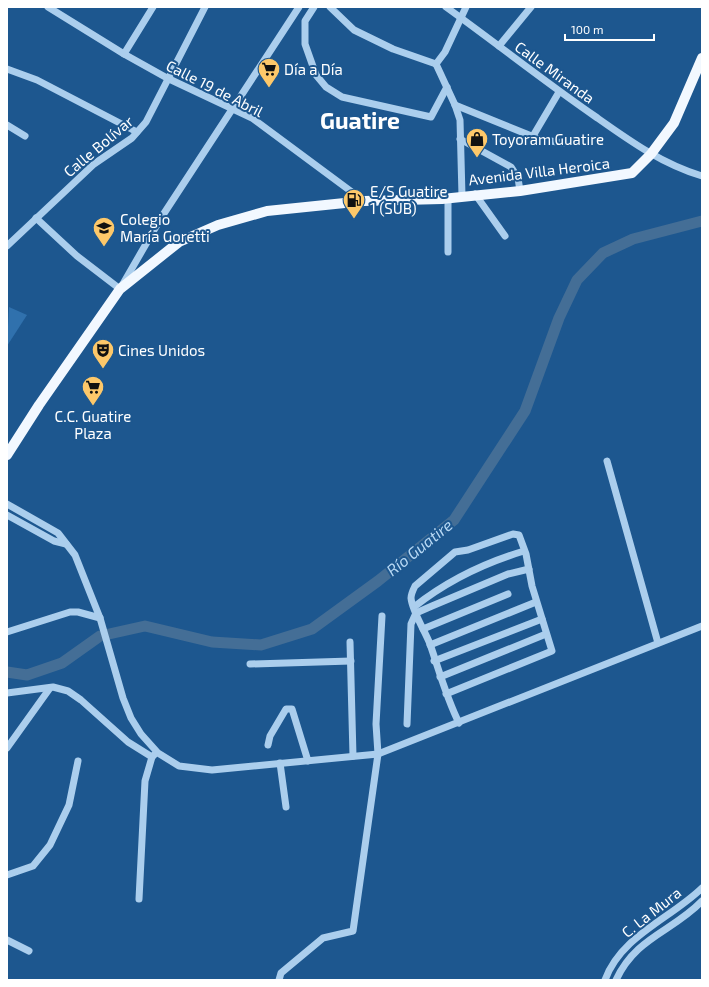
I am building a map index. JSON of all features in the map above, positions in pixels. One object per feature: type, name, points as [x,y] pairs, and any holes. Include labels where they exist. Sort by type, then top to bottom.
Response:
[{"type":"main road","name":"Avenida Villa Heroica","points":[[7,455],[39,405],[120,289],[179,242],[218,225],[267,211],[364,202],[448,198],[475,194],[520,191],[632,173],[651,154],[674,123],[699,72],[702,58]]},
{"type":"street","name":"Calle 19 de Abril","points":[[48,7],[124,54],[167,78],[252,118],[364,202]]},
{"type":"street","points":[[124,54],[153,7]]},
{"type":"street","name":"Calle Bolívar","points":[[7,246],[94,164],[132,138],[146,122],[204,7]]},
{"type":"street","points":[[34,220],[120,289],[161,218],[299,7]]},
{"type":"street","points":[[314,7],[305,21],[305,44],[316,75],[326,87],[342,97],[431,117],[446,87]]},
{"type":"street","points":[[330,7],[354,30],[394,49],[436,64],[455,105],[460,120],[462,196]]},
{"type":"street","name":"Calle Miranda","points":[[446,7],[559,92],[651,154],[680,169],[702,176]]},
{"type":"street","points":[[436,64],[446,52],[466,7]]},
{"type":"street","points":[[499,46],[531,7]]},
{"type":"street","points":[[7,69],[38,80],[137,132]]},
{"type":"street","points":[[533,136],[559,92]]},
{"type":"street","points":[[455,105],[533,136],[563,143]]},
{"type":"street","points":[[7,125],[25,136]]},
{"type":"street","points":[[460,139],[511,167],[518,178],[520,191]]},
{"type":"street","points":[[475,194],[505,236]]},
{"type":"street","points":[[448,198],[448,252]]},
{"type":"street","points":[[607,461],[658,643]]},
{"type":"street","points":[[7,504],[58,534],[75,555],[100,618],[123,698],[131,718],[155,755]]},
{"type":"street","points":[[7,515],[54,541],[66,544]]},
{"type":"street","points":[[446,694],[552,651],[536,602],[529,569],[519,535],[513,534],[468,550],[455,552],[415,586],[411,598],[430,645],[446,694],[459,723]]},
{"type":"street","points":[[407,724],[411,624],[415,610],[458,577],[497,559],[524,550]]},
{"type":"street","points":[[415,610],[508,574],[529,569]]},
{"type":"street","points":[[423,629],[508,594]]},
{"type":"street","points":[[430,645],[536,602]]},
{"type":"street","points":[[7,632],[70,612],[78,612],[100,618]]},
{"type":"street","points":[[279,980],[281,973],[322,938],[353,931],[378,754],[376,724],[382,616]]},
{"type":"street","points":[[434,660],[542,619]]},
{"type":"street","points":[[7,693],[61,688],[74,694],[122,738],[179,766],[212,770],[308,761],[378,754],[702,626]]},
{"type":"street","points":[[440,677],[546,634]]},
{"type":"street","points":[[350,642],[353,756]]},
{"type":"street","points":[[250,664],[351,661]]},
{"type":"street","points":[[7,748],[50,688]]},
{"type":"street","points":[[268,745],[270,736],[286,709],[292,709],[308,761]]},
{"type":"street","points":[[139,899],[146,781],[155,755]]},
{"type":"street","points":[[7,875],[33,866],[50,845],[69,805],[78,761]]},
{"type":"street","points":[[280,763],[286,807]]},
{"type":"street","name":"C. La Mura","points":[[605,980],[621,953],[633,941],[702,888]]},
{"type":"street","points":[[616,980],[626,963],[646,941],[684,916],[702,901]]},
{"type":"street","points":[[7,940],[29,951]]},
{"type":"shaded area","points":[[9,307],[27,315],[7,346]]},
{"type":"waterway","name":"Río Guatire","points":[[7,672],[27,675],[62,663],[100,636],[145,626],[212,642],[261,645],[312,629],[378,581],[454,520],[525,411],[559,318],[577,280],[603,253],[633,239],[702,221]]},
{"type":"place","name":"Día a Día","points":[[269,88]]},
{"type":"place","name":"Toyoram Guatire","points":[[477,158]]},
{"type":"place","name":"E/S Guatire 1 (SUB)","points":[[354,220]]},
{"type":"place","name":"Colegio María Goretti","points":[[104,248]]},
{"type":"place","name":"Cines Unidos","points":[[103,370]]},
{"type":"place","name":"C.C. Guatire Plaza","points":[[93,406]]},
{"type":"district","name":"Guatire","points":[[360,120]]}]
